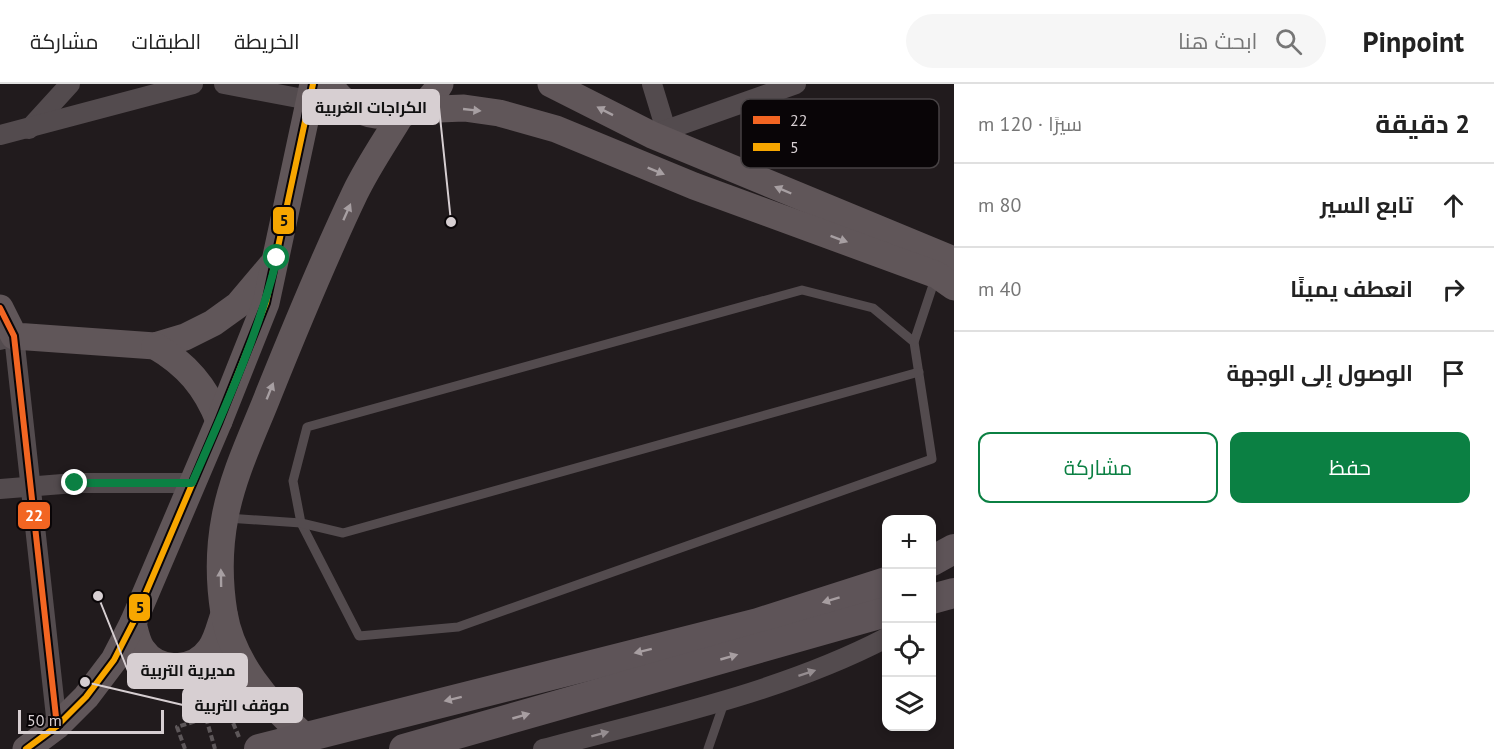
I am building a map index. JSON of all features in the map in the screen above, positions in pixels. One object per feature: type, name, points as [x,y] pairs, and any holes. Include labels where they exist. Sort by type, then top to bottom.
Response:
[{"type":"main road","points":[[304,736],[277,711],[254,682],[236,649],[224,614],[221,548],[225,517],[233,483],[287,348],[356,192],[407,112],[427,100],[440,84]]},
{"type":"main road","points":[[551,84],[659,132],[948,274]]},
{"type":"main road","points":[[26,749],[57,726],[86,697],[114,660],[133,623],[219,421],[266,303],[318,89],[336,94],[354,109],[377,116],[464,108],[499,113],[556,129],[694,186],[948,274]]},
{"type":"main road","points":[[0,308],[7,338],[155,346],[185,337],[213,323],[238,305],[259,283],[277,258]]},
{"type":"main road","points":[[155,346],[183,365],[195,377],[209,398],[219,421]]},
{"type":"main road","points":[[936,559],[954,549]]},
{"type":"main road","points":[[249,744],[304,736],[758,623],[882,583]]},
{"type":"main road","points":[[936,598],[954,593]]},
{"type":"main road","points":[[404,749],[882,613]]},
{"type":"main road","points":[[133,623],[140,648],[162,665],[176,667],[195,662],[211,648],[224,614]]},
{"type":"street","points":[[28,129],[70,84]]},
{"type":"street","points":[[0,135],[193,84]]},
{"type":"street","points":[[224,84],[318,89]]},
{"type":"street","points":[[652,84],[659,132],[741,103]]},
{"type":"street","points":[[753,99],[796,84]]},
{"type":"street","points":[[7,338],[31,486],[57,726]]},
{"type":"street","points":[[0,489],[31,486],[192,483]]},
{"type":"street","points":[[936,611],[954,600]]},
{"type":"street","points":[[543,749],[725,700],[819,669],[882,640]]},
{"type":"lane","points":[[914,342],[873,308],[802,290],[307,427],[293,481],[301,523],[359,636],[458,627],[932,459],[914,342],[948,274]]},
{"type":"lane","points":[[225,517],[301,523],[343,532],[919,372]]},
{"type":"lane","points":[[708,749],[725,700]]},
{"type":"path","points":[[185,749],[177,727],[228,711],[249,744]]},
{"type":"path","points":[[206,718],[215,749]]},
{"type":"transit line","name":"5","points":[[26,749],[57,726],[86,697],[114,660],[133,623],[219,421],[266,303],[313,84]]},
{"type":"transit line","name":"22","points":[[0,308],[14,336],[57,726]]},
{"type":"place","name":"الكراجات الغربية","points":[[451,222]]},
{"type":"place","name":"مديرية التربية","points":[[98,596]]},
{"type":"place","name":"موقف التربية","points":[[85,682]]},
{"type":"route","points":[[75,483],[192,483],[250,347],[266,303],[277,258]]}]
